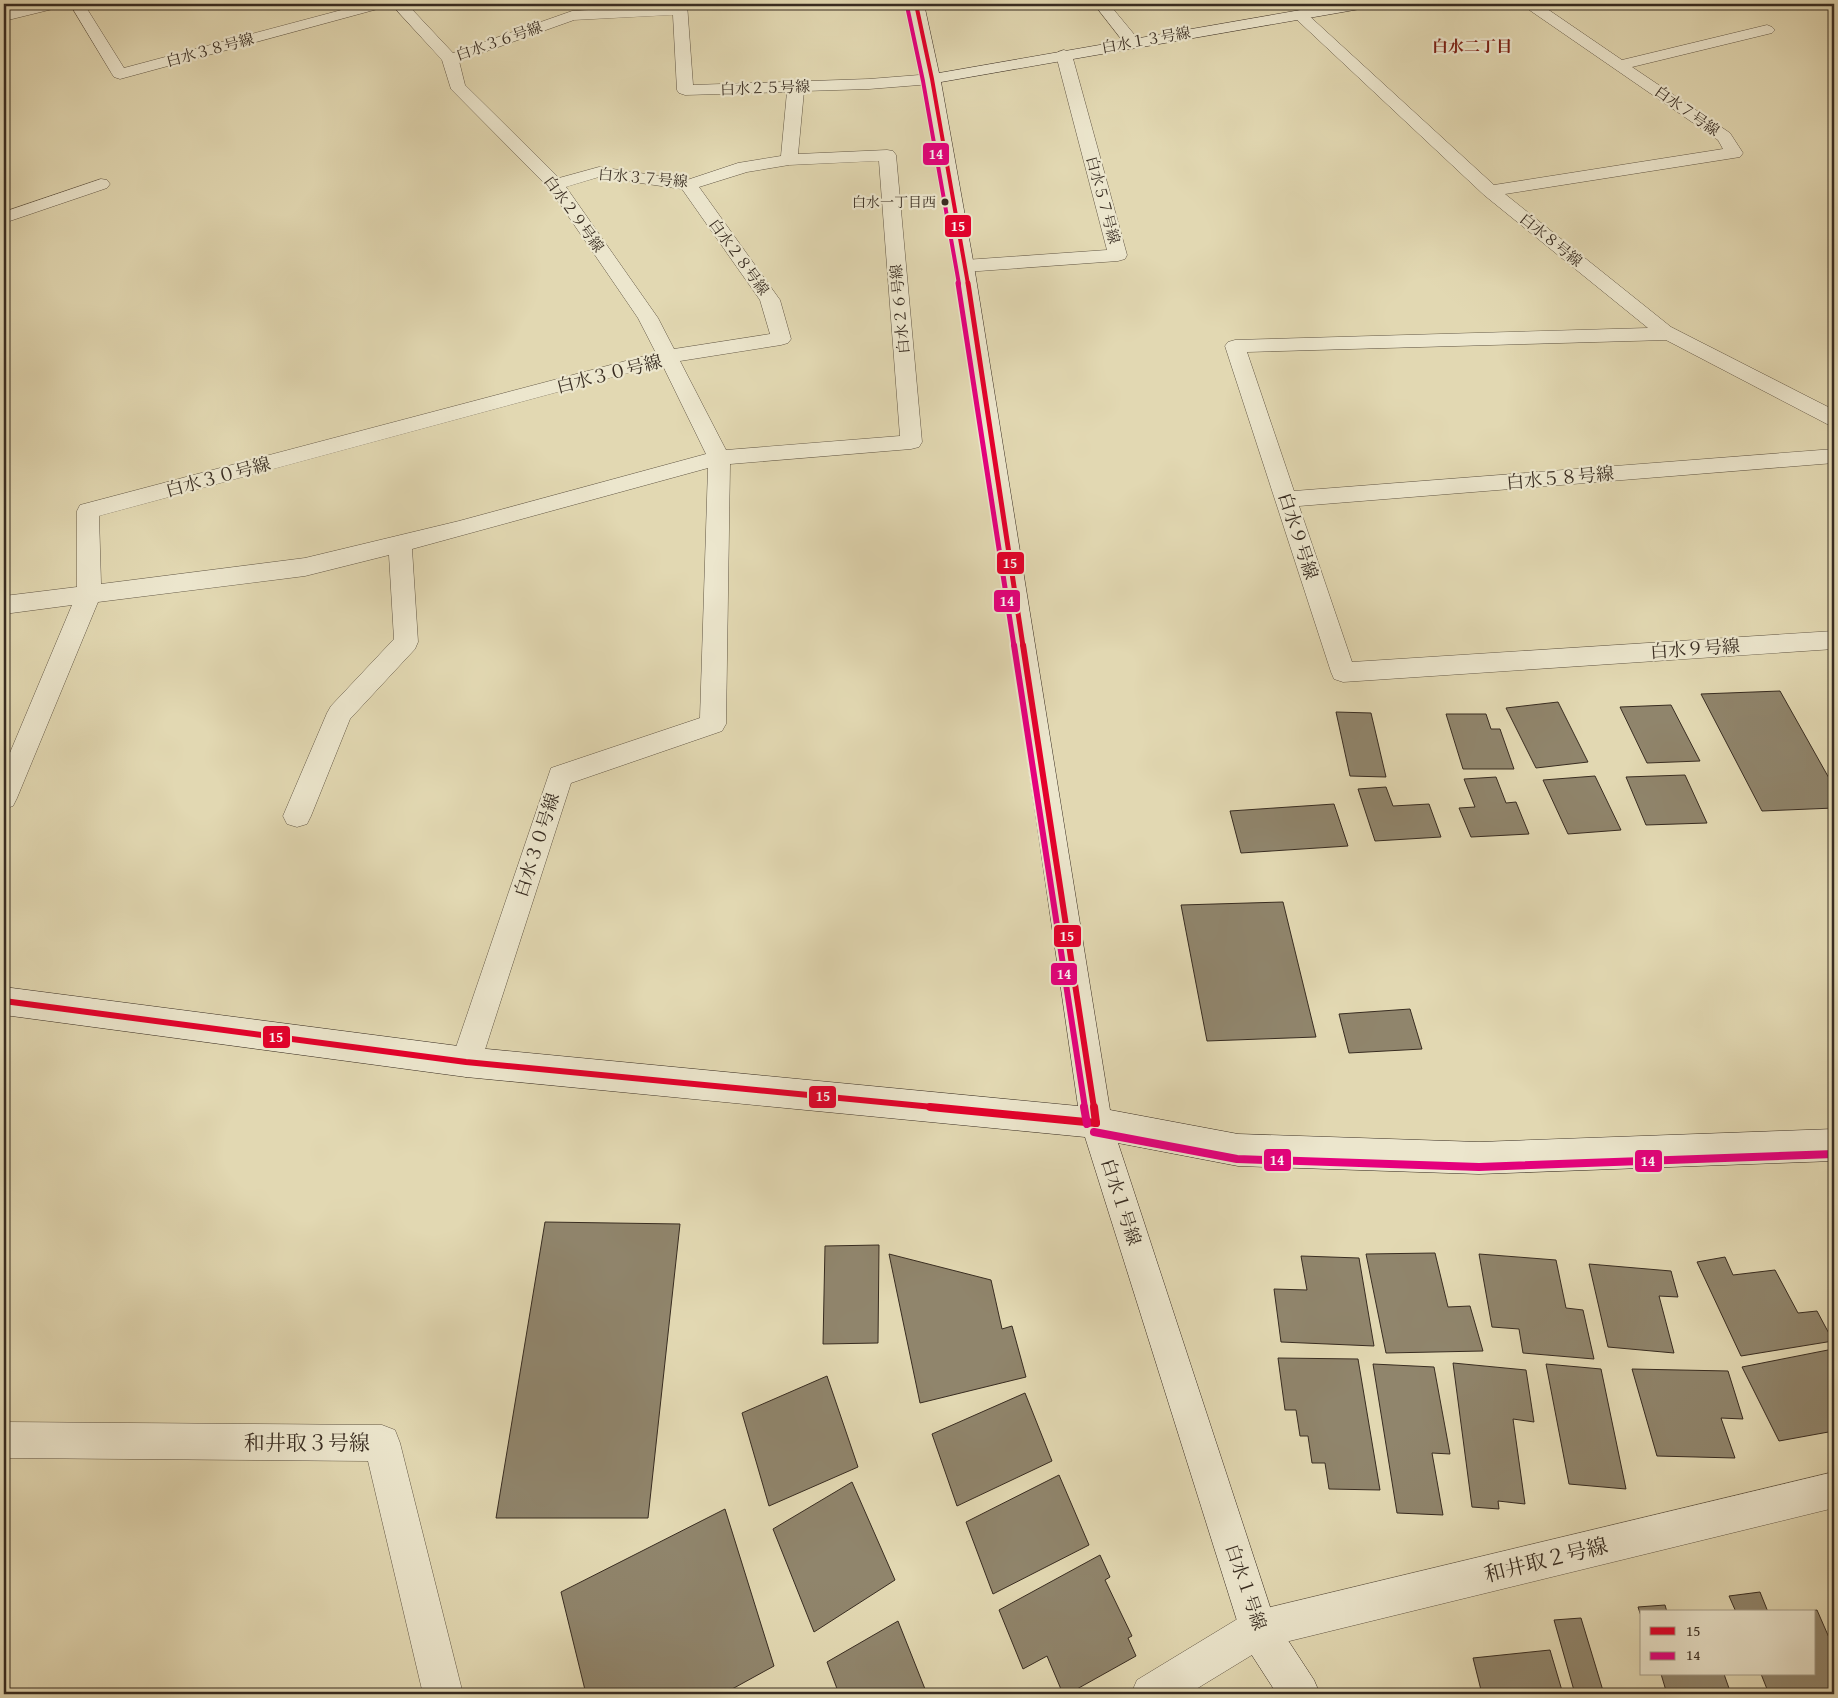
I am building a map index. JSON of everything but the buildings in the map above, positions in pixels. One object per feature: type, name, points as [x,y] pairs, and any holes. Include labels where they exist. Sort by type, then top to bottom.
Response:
[{"type":"street","points":[[4,16],[56,4]]},
{"type":"street","name":"白水３８号線","points":[[77,4],[120,74],[380,4]]},
{"type":"street","name":"白水３６号線","points":[[399,4],[450,59],[572,16],[680,7]]},
{"type":"street","points":[[555,4],[572,16]]},
{"type":"street","name":"白水１号線","points":[[916,4],[932,79],[965,266],[1096,1123],[1258,1629],[1300,1694]]},
{"type":"street","points":[[1101,4],[1132,42]]},
{"type":"street","name":"白水１３号線","points":[[932,79],[1132,42],[1360,4]]},
{"type":"street","name":"白水７号線","points":[[1490,191],[1734,153],[1724,137],[1530,4]]},
{"type":"street","name":"白水２５号線","points":[[680,7],[685,90],[796,87],[932,79]]},
{"type":"street","name":"白水８号線","points":[[1300,15],[1490,191],[1668,334],[1834,419]]},
{"type":"street","points":[[1620,65],[1767,30]]},
{"type":"street","name":"白水５７号線","points":[[965,266],[1118,255],[1064,55]]},
{"type":"street","name":"白水２９号線","points":[[450,59],[457,86],[555,184],[648,318],[668,356]]},
{"type":"street","points":[[789,160],[796,87]]},
{"type":"street","name":"白水２６号線","points":[[719,458],[911,442],[887,155],[789,160]]},
{"type":"street","name":"白水３７号線","points":[[555,184],[598,172],[688,185],[744,167],[789,160]]},
{"type":"street","points":[[4,218],[101,184]]},
{"type":"street","name":"白水２８号線","points":[[668,356],[781,339],[770,300],[688,185]]},
{"type":"street","name":"白水９号線","points":[[1668,334],[1235,346],[1343,672],[1834,640]]},
{"type":"street","name":"白水３０号線","points":[[4,798],[12,760],[89,594],[88,511],[668,356],[719,458],[713,724],[560,776],[466,1062]]},
{"type":"street","name":"白水５８号線","points":[[1286,499],[1834,456]]},
{"type":"street","points":[[4,605],[305,567],[400,544],[719,458]]},
{"type":"street","points":[[297,816],[340,713],[406,642],[400,544]]},
{"type":"street","points":[[4,1001],[466,1062],[1096,1123],[1238,1150],[1479,1158],[1834,1145]]},
{"type":"street","name":"和井取３号線","points":[[4,1440],[382,1443],[444,1694]]},
{"type":"street","name":"和井取２号線","points":[[1151,1694],[1258,1629],[1834,1490]]},
{"type":"transit line","name":"15","points":[[916,4],[932,79],[965,266],[1096,1123]]},
{"type":"transit line","name":"14","points":[[907,6],[923,81],[956,267],[1087,1124]]},
{"type":"transit line","name":"15","points":[[4,1001],[466,1062],[1096,1123]]},
{"type":"transit line","name":"14","points":[[1094,1132],[1237,1159],[1479,1167],[1834,1154]]},
{"type":"place","name":"白水一丁目西","points":[[945,202]]},
{"type":"district","name":"白水二丁目","points":[[1472,46]]}]
